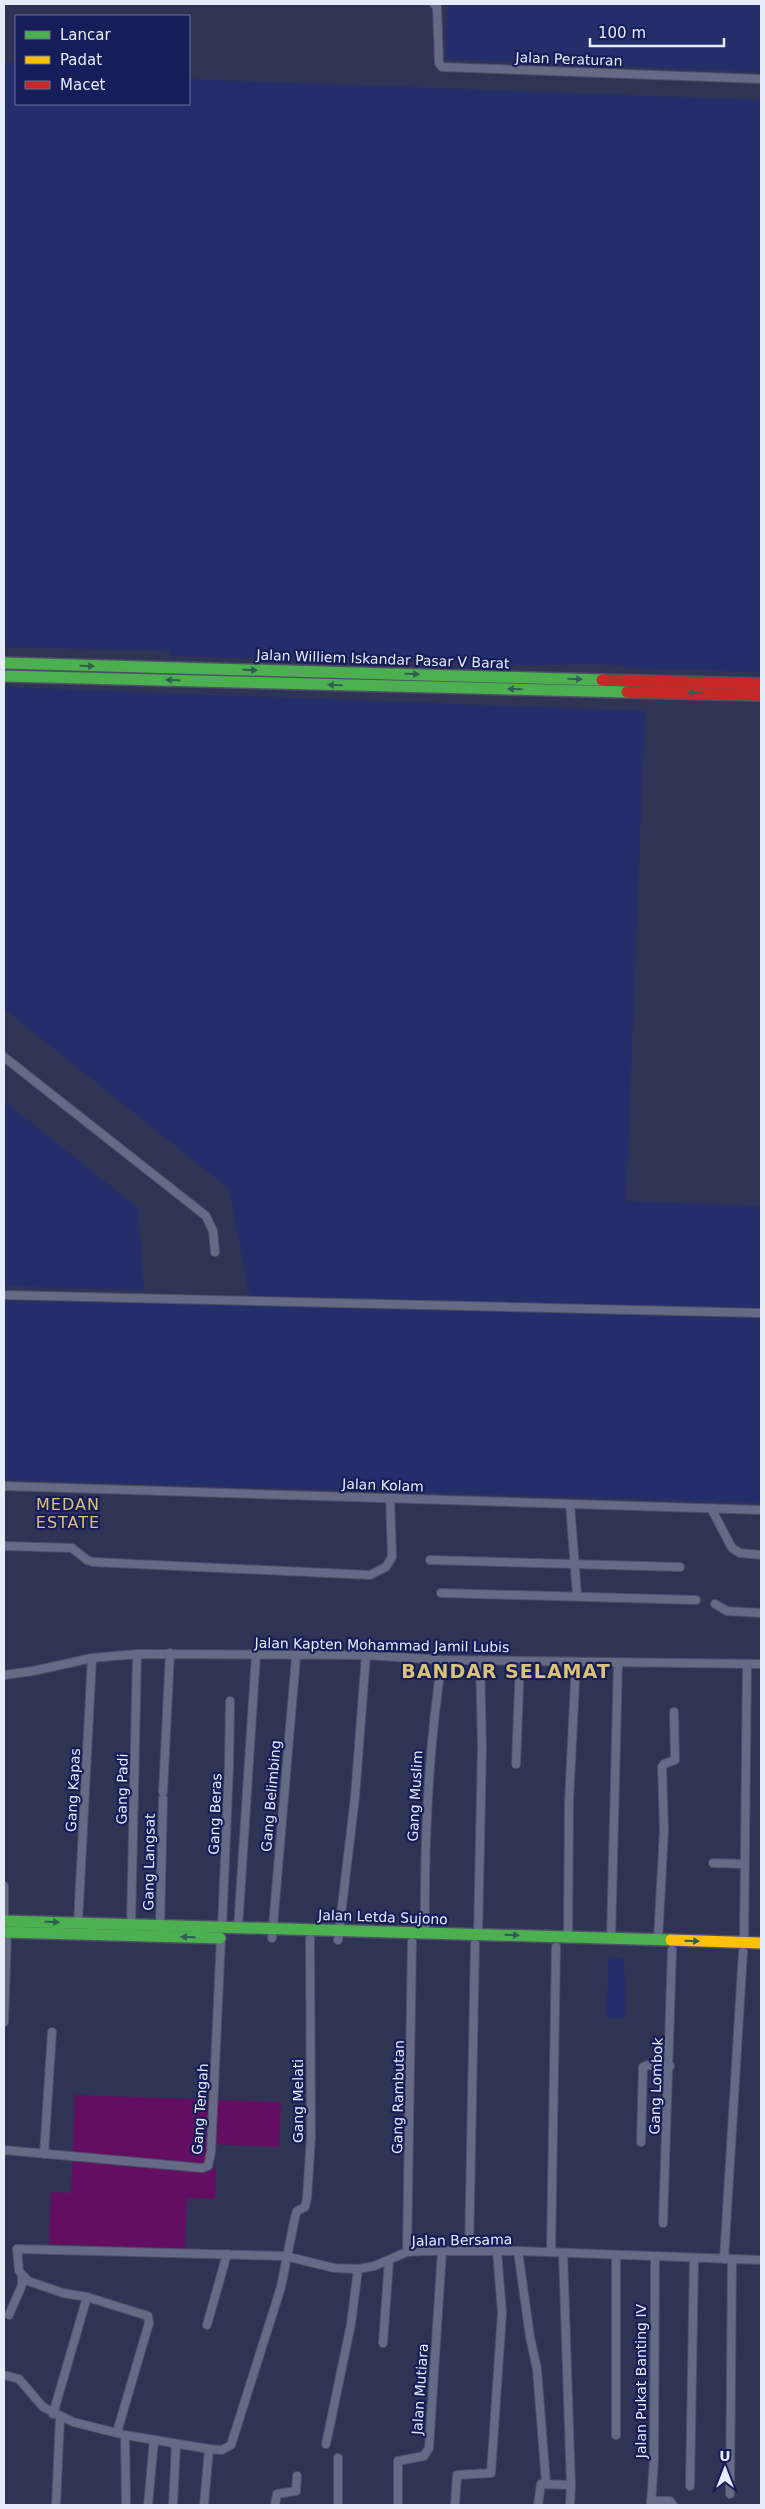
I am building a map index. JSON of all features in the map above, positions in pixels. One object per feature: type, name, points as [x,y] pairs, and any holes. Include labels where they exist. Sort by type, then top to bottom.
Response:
[{"type":"main road","name":"Jalan Williem Iskandar Pasar V Barat","points":[[4,663],[365,673],[721,688],[761,695]]},
{"type":"main road","points":[[64,665],[64,678]]},
{"type":"main road","points":[[283,671],[283,683]]},
{"type":"main road","points":[[365,673],[365,685]]},
{"type":"main road","name":"Jalan Williem Iskandar Pasar V Barat","points":[[4,676],[365,685],[721,688],[761,684]]},
{"type":"main road","name":"Jalan Letda Sujono","points":[[5,1927],[78,1923],[130,1924],[160,1925],[221,1933],[238,1928],[310,1939],[338,1936],[425,1933],[556,1947],[672,1950],[743,1948],[761,1943]]},
{"type":"main road","name":"Jalan Letda Sujono","points":[[5,1927],[272,1933],[412,1942],[568,1937],[611,1938],[658,1940],[743,1948],[761,1953]]},
{"type":"street","name":"Jalan Peraturan","points":[[434,4],[437,7],[440,63],[442,67],[761,79]]},
{"type":"street","points":[[4,1056],[206,1216],[213,1231],[214,1252]]},
{"type":"street","points":[[4,1295],[761,1313]]},
{"type":"street","name":"Jalan Kolam","points":[[4,1486],[761,1510]]},
{"type":"street","points":[[4,1546],[72,1548],[87,1560],[93,1562],[370,1575],[386,1567],[392,1557],[390,1498]]},
{"type":"street","points":[[570,1504],[577,1595]]},
{"type":"street","points":[[711,1508],[732,1548],[740,1553],[761,1555]]},
{"type":"street","points":[[430,1560],[680,1567]]},
{"type":"street","points":[[441,1593],[577,1595],[696,1600]]},
{"type":"street","points":[[716,1604],[727,1611],[761,1613]]},
{"type":"street","name":"Jalan Kapten Mohammad Jamil Lubis","points":[[4,1675],[33,1671],[92,1658],[170,1653],[296,1656],[366,1655],[442,1660],[761,1664]]},
{"type":"street","name":"Gang Langsat","points":[[160,1925],[163,1796],[170,1653]]},
{"type":"street","name":"Gang Padi","points":[[130,1924],[137,1654]]},
{"type":"street","points":[[238,1928],[256,1655]]},
{"type":"street","points":[[338,1936],[355,1797],[366,1655]]},
{"type":"street","name":"Gang Belimbing","points":[[272,1933],[296,1656]]},
{"type":"street","name":"Gang Kapas","points":[[78,1923],[92,1658]]},
{"type":"street","name":"Gang Muslim","points":[[425,1933],[425,1833],[428,1778],[442,1660]]},
{"type":"street","points":[[469,2251],[482,1747],[480,1660]]},
{"type":"street","points":[[516,1764],[520,1661]]},
{"type":"street","points":[[568,1937],[569,1802],[576,1662]]},
{"type":"street","points":[[611,1938],[618,1663]]},
{"type":"street","points":[[730,2494],[728,2259],[743,1948],[747,1664]]},
{"type":"street","name":"Gang Beras","points":[[221,1933],[229,1766],[230,1701]]},
{"type":"street","points":[[658,1940],[664,1830],[662,1767],[664,1764],[675,1760],[674,1712]]},
{"type":"street","points":[[713,1863],[745,1864]]},
{"type":"street","points":[[4,1886],[4,2022]]},
{"type":"street","name":"Gang Tengah","points":[[4,2150],[202,2168],[208,2166],[211,2152],[221,1933]]},
{"type":"street","name":"Gang Melati","points":[[209,2450],[228,2448],[234,2438],[273,2314],[294,2217],[297,2211],[305,2206],[307,2198],[311,2137],[310,1939]]},
{"type":"street","name":"Gang Rambutan","points":[[407,2252],[412,1942]]},
{"type":"street","points":[[551,2252],[556,1947]]},
{"type":"street","name":"Gang Lombok","points":[[663,2223],[670,2066],[672,1950]]},
{"type":"street","points":[[44,2154],[52,2032]]},
{"type":"street","points":[[641,2142],[644,2067],[648,2065],[670,2066]]},
{"type":"street","name":"Jalan Bersama","points":[[22,2276],[18,2268],[17,2249],[287,2256],[334,2268],[358,2269],[389,2261],[407,2252],[442,2251],[518,2251],[761,2260]]},
{"type":"street","name":"Jalan Mutiara","points":[[398,2505],[398,2461],[424,2456],[429,2448],[442,2251]]},
{"type":"street","points":[[518,2251],[530,2337],[537,2369],[546,2483]]},
{"type":"street","points":[[455,2505],[457,2475],[491,2473],[502,2314],[497,2252]]},
{"type":"street","points":[[563,2253],[571,2484],[570,2505]]},
{"type":"street","points":[[207,2325],[227,2254]]},
{"type":"street","points":[[616,2256],[616,2434]]},
{"type":"street","name":"Jalan Pukat Banting IV","points":[[651,2503],[655,2257]]},
{"type":"street","points":[[690,2486],[694,2258]]},
{"type":"street","points":[[383,2343],[389,2261]]},
{"type":"street","points":[[326,2444],[352,2324],[358,2269]]},
{"type":"street","points":[[9,2315],[22,2284],[22,2276],[43,2287],[87,2297],[145,2315],[149,2320],[116,2432]]},
{"type":"street","points":[[56,2505],[57,2416],[87,2297]]},
{"type":"street","points":[[4,2375],[19,2379],[34,2399],[57,2416],[126,2435],[209,2450],[204,2505]]},
{"type":"street","points":[[126,2435],[126,2505]]},
{"type":"street","points":[[148,2505],[154,2440]]},
{"type":"street","points":[[173,2505],[176,2444]]},
{"type":"street","points":[[338,2458],[338,2505]]},
{"type":"street","points":[[275,2505],[277,2494],[296,2491],[297,2476]]},
{"type":"street","points":[[538,2505],[540,2486],[546,2483],[571,2484]]},
{"type":"street","points":[[651,2503],[670,2501],[673,2505]]},
{"type":"shaded area","points":[[448,4],[761,4],[761,72],[445,59]]},
{"type":"shaded area","points":[[4,63],[15,63],[15,105],[190,105],[190,79],[761,100],[761,672],[627,668],[620,665],[587,664],[460,666],[452,660],[419,659],[409,662],[170,656],[170,651],[4,647]]},
{"type":"shaded area","points":[[4,687],[645,711],[626,1201],[761,1206],[761,1503],[4,1480],[4,1298],[251,1304],[229,1189],[4,1009]]},
{"type":"shaded area","points":[[4,1101],[138,1208],[144,1290],[4,1286]]},
{"type":"shaded area","points":[[608,1957],[624,1958],[626,2018],[607,2019]]},
{"type":"shaded area","points":[[75,2095],[281,2102],[279,2147],[208,2144],[207,2169],[216,2169],[215,2199],[187,2198],[185,2249],[49,2244],[51,2192],[71,2193]]},
{"type":"traffic: fast","points":[[4,663],[602,680]]},
{"type":"traffic: fast","points":[[4,676],[627,692]]},
{"type":"traffic: fast","points":[[4,1921],[671,1940]]},
{"type":"traffic: fast","points":[[4,1932],[220,1938]]},
{"type":"traffic: slow","points":[[671,1940],[761,1943]]},
{"type":"traffic: jam","points":[[602,680],[761,684]]},
{"type":"traffic: jam","points":[[627,692],[761,695]]},
{"type":"district","name":"MEDAN ESTATE","points":[[68,1513]]},
{"type":"district","name":"BANDAR SELAMAT","points":[[506,1671]]}]
